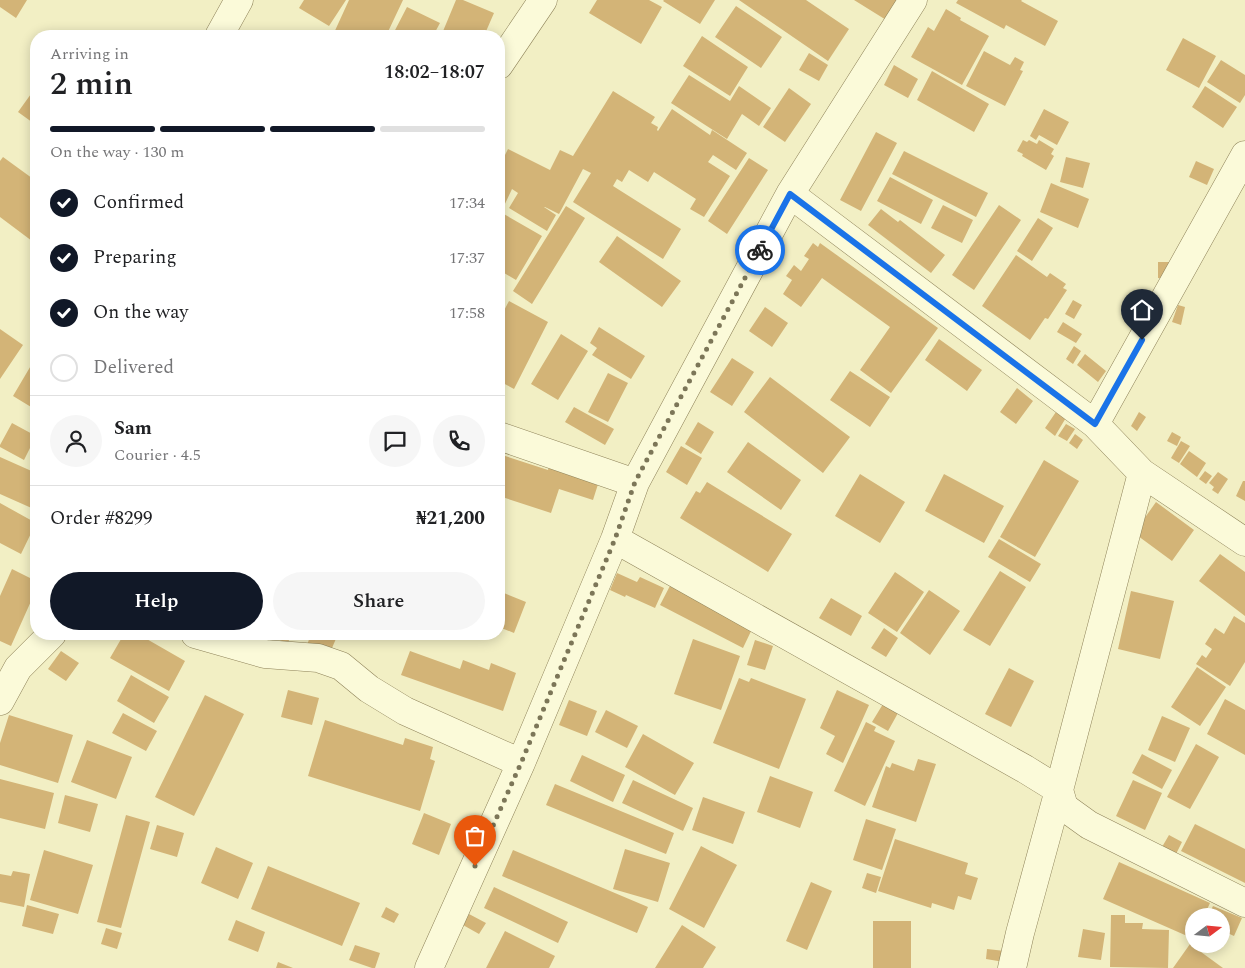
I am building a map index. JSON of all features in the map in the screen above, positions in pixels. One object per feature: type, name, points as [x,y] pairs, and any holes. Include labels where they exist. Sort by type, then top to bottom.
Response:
[{"type":"street","points":[[222,30],[240,0]]},
{"type":"street","points":[[505,56],[543,0]]},
{"type":"street","points":[[429,968],[521,763],[615,539],[635,482],[790,194],[913,0]]},
{"type":"street","points":[[1095,424],[1245,155]]},
{"type":"street","points":[[790,194],[1095,424],[1142,473],[1245,542]]},
{"type":"street","points":[[505,438],[635,482]]},
{"type":"street","points":[[1012,968],[1142,473]]},
{"type":"street","points":[[615,539],[1026,769],[1059,790],[1064,807],[1089,825],[1245,903]]},
{"type":"street","points":[[0,701],[18,668],[46,640]]},
{"type":"street","points":[[216,640],[266,654],[318,658],[341,666],[368,689],[404,710],[521,763]]},
{"type":"building","points":[[0,0],[27,0],[16,18],[0,7]]},
{"type":"building","points":[[304,0],[346,0],[329,26],[299,8]]},
{"type":"building","points":[[349,0],[403,0],[389,30],[335,30]]},
{"type":"building","points":[[456,0],[463,0],[494,13],[487,30],[444,30]]},
{"type":"building","points":[[597,0],[649,0],[662,7],[641,44],[589,13]]},
{"type":"building","points":[[664,0],[715,0],[700,24]]},
{"type":"building","points":[[739,0],[806,0],[849,29],[828,61]]},
{"type":"building","points":[[854,0],[906,0],[891,23]]},
{"type":"building","points":[[958,0],[1022,0],[1058,21],[1045,46],[1006,25],[1004,29],[956,3]]},
{"type":"building","points":[[736,6],[782,37],[761,68],[715,37]]},
{"type":"building","points":[[407,7],[440,23],[436,30],[395,30]]},
{"type":"building","points":[[946,9],[961,18],[960,20],[989,36],[962,85],[911,57],[928,27],[934,31]]},
{"type":"building","points":[[702,36],[748,67],[730,96],[683,66]]},
{"type":"building","points":[[1183,38],[1216,56],[1199,88],[1166,70]]},
{"type":"building","points":[[984,51],[1010,65],[1015,57],[1024,62],[1020,70],[1023,71],[1005,106],[966,86]]},
{"type":"building","points":[[809,53],[828,65],[819,81],[799,70]]},
{"type":"building","points":[[1221,60],[1245,75],[1245,95],[1240,103],[1207,82]]},
{"type":"building","points":[[894,65],[918,79],[908,98],[884,85]]},
{"type":"building","points":[[932,71],[989,104],[974,132],[917,100]]},
{"type":"building","points":[[689,75],[730,101],[739,86],[771,108],[759,126],[742,114],[727,139],[671,103]]},
{"type":"building","points":[[1205,86],[1237,107],[1223,128],[1192,107]]},
{"type":"building","points":[[789,88],[811,104],[785,142],[763,127]]},
{"type":"building","points":[[613,91],[655,117],[651,123],[658,127],[658,131],[672,109],[710,135],[712,130],[747,153],[736,170],[713,155],[708,162],[730,176],[704,217],[690,209],[696,199],[654,172],[648,182],[629,170],[622,182],[617,179],[613,186],[681,229],[663,259],[573,202],[591,173],[583,169],[559,214],[544,207],[556,215],[547,231],[509,208],[518,193],[512,189],[505,204],[505,155],[508,149],[550,170],[560,150],[573,156]]},
{"type":"building","points":[[30,95],[30,121],[18,112]]},
{"type":"building","points":[[1044,109],[1069,122],[1057,145],[1039,135],[1036,140],[1030,136]]},
{"type":"building","points":[[876,132],[897,143],[861,211],[840,200]]},
{"type":"building","points":[[1023,140],[1027,142],[1029,140],[1037,144],[1039,140],[1054,149],[1051,154],[1054,156],[1046,170],[1017,151]]},
{"type":"building","points":[[904,151],[988,193],[976,217],[892,174]]},
{"type":"building","points":[[3,157],[30,177],[30,240],[0,217],[0,161]]},
{"type":"building","points":[[1066,157],[1090,163],[1083,188],[1060,182]]},
{"type":"building","points":[[749,158],[768,170],[727,234],[708,221]]},
{"type":"building","points":[[1196,161],[1214,169],[1207,185],[1189,177]]},
{"type":"building","points":[[890,177],[933,200],[921,224],[877,201]]},
{"type":"building","points":[[1051,183],[1089,199],[1078,228],[1040,212]]},
{"type":"building","points":[[943,205],[973,220],[962,243],[931,228]]},
{"type":"building","points":[[999,205],[1021,220],[974,290],[952,275]]},
{"type":"building","points":[[566,206],[585,218],[532,304],[513,291]]},
{"type":"building","points":[[881,209],[898,222],[900,220],[945,255],[931,273],[868,225]]},
{"type":"building","points":[[505,215],[542,236],[516,280],[505,274]]},
{"type":"building","points":[[1038,218],[1053,228],[1032,261],[1017,251]]},
{"type":"building","points":[[617,236],[681,281],[662,307],[599,262]]},
{"type":"building","points":[[813,243],[818,247],[820,243],[938,328],[891,393],[860,370],[890,327],[822,278],[801,307],[783,294],[792,280],[786,276],[794,265],[801,271],[809,259],[804,256]]},
{"type":"building","points":[[1016,255],[1047,277],[1050,273],[1066,284],[1063,288],[1067,290],[1048,319],[1045,318],[1030,340],[982,306]]},
{"type":"building","points":[[1158,262],[1174,262],[1174,279],[1158,278]]},
{"type":"building","points":[[1073,300],[1082,305],[1074,319],[1065,314]]},
{"type":"building","points":[[509,301],[548,322],[514,389],[505,384],[505,309]]},
{"type":"building","points":[[1178,305],[1185,307],[1181,325],[1172,322]]},
{"type":"building","points":[[765,307],[788,323],[772,347],[749,331]]},
{"type":"building","points":[[1063,322],[1082,334],[1076,343],[1057,332]]},
{"type":"building","points":[[599,327],[645,356],[631,379],[592,355],[597,348],[590,343]]},
{"type":"building","points":[[0,329],[23,345],[0,379]]},
{"type":"building","points":[[561,334],[588,351],[558,400],[531,384]]},
{"type":"building","points":[[939,339],[982,370],[967,391],[925,360]]},
{"type":"building","points":[[1074,346],[1081,351],[1073,364],[1066,359]]},
{"type":"building","points":[[1085,354],[1106,371],[1098,382],[1077,365]]},
{"type":"building","points":[[732,358],[754,372],[732,406],[710,392]]},
{"type":"building","points":[[30,367],[30,406],[13,396]]},
{"type":"building","points":[[850,371],[890,397],[870,427],[830,400]]},
{"type":"building","points":[[608,373],[628,383],[608,422],[588,412]]},
{"type":"building","points":[[770,377],[850,437],[823,473],[744,412]]},
{"type":"building","points":[[1017,388],[1033,401],[1016,424],[1000,412]]},
{"type":"building","points":[[574,407],[614,429],[605,445],[565,422]]},
{"type":"building","points":[[1058,409],[1067,416],[1055,436],[1045,428]]},
{"type":"building","points":[[1139,412],[1146,417],[1137,431],[1131,426]]},
{"type":"building","points":[[698,422],[714,432],[701,454],[685,444]]},
{"type":"building","points":[[12,423],[30,433],[30,448],[24,460],[0,447]]},
{"type":"building","points":[[1066,424],[1075,429],[1067,441],[1058,436]]},
{"type":"building","points":[[1172,432],[1181,437],[1177,446],[1167,441]]},
{"type":"building","points":[[1075,434],[1083,440],[1077,449],[1069,443]]},
{"type":"building","points":[[1181,441],[1190,446],[1179,463],[1171,458]]},
{"type":"building","points":[[748,442],[801,480],[781,510],[727,472]]},
{"type":"building","points":[[681,446],[702,458],[687,485],[666,472]]},
{"type":"building","points":[[1189,451],[1206,463],[1197,477],[1180,464]]},
{"type":"building","points":[[505,456],[548,470],[550,464],[599,481],[593,500],[559,489],[551,513],[505,498]]},
{"type":"building","points":[[0,457],[30,470],[30,507],[0,494]]},
{"type":"building","points":[[1044,460],[1079,481],[1035,557],[1000,537]]},
{"type":"building","points":[[1205,471],[1212,476],[1206,484],[1199,479]]},
{"type":"building","points":[[1218,472],[1228,479],[1218,494],[1212,490],[1214,487],[1209,483]]},
{"type":"building","points":[[860,474],[905,502],[880,543],[835,516]]},
{"type":"building","points":[[944,474],[1004,506],[984,543],[925,511]]},
{"type":"building","points":[[1243,481],[1245,481],[1245,501],[1236,496]]},
{"type":"building","points":[[707,482],[792,534],[768,572],[680,518],[696,491],[700,493]]},
{"type":"building","points":[[1156,502],[1194,530],[1172,561],[1134,533]]},
{"type":"building","points":[[0,503],[30,520],[30,535],[21,554],[0,543]]},
{"type":"building","points":[[999,539],[1041,564],[1030,582],[988,557]]},
{"type":"building","points":[[1220,554],[1245,572],[1245,616],[1199,581]]},
{"type":"building","points":[[12,569],[30,578],[30,603],[11,646],[0,641],[0,596]]},
{"type":"building","points":[[1000,571],[1026,587],[990,646],[963,630]]},
{"type":"building","points":[[895,572],[924,592],[897,632],[868,613]]},
{"type":"building","points":[[617,573],[637,582],[640,577],[664,588],[655,608],[610,590]]},
{"type":"building","points":[[672,582],[753,627],[743,648],[660,605]]},
{"type":"building","points":[[929,590],[960,611],[930,655],[900,633]]},
{"type":"building","points":[[1131,591],[1174,601],[1160,659],[1118,649]]},
{"type":"building","points":[[505,593],[526,602],[514,633],[505,629]]},
{"type":"building","points":[[831,598],[862,616],[851,636],[819,618]]},
{"type":"building","points":[[1234,616],[1245,623],[1245,662],[1230,686],[1196,664],[1202,655],[1206,658],[1212,649],[1205,644],[1215,628],[1224,634]]},
{"type":"building","points":[[884,628],[898,638],[886,657],[871,648]]},
{"type":"building","points":[[693,639],[740,656],[721,710],[674,694]]},
{"type":"building","points":[[120,640],[148,640],[185,661],[169,691],[110,658]]},
{"type":"building","points":[[309,640],[335,640],[329,655],[307,645]]},
{"type":"building","points":[[755,640],[773,646],[765,670],[747,665]]},
{"type":"building","points":[[61,651],[79,663],[66,681],[48,669]]},
{"type":"building","points":[[410,651],[460,669],[463,660],[489,670],[491,663],[516,673],[503,711],[401,675]]},
{"type":"building","points":[[1197,667],[1226,687],[1200,726],[1171,707]]},
{"type":"building","points":[[1009,668],[1034,681],[1011,727],[985,714]]},
{"type":"building","points":[[131,675],[169,697],[154,723],[117,701]]},
{"type":"building","points":[[739,678],[749,682],[751,678],[806,699],[779,769],[713,743]]},
{"type":"building","points":[[288,690],[319,698],[312,725],[281,717]]},
{"type":"building","points":[[837,690],[869,705],[843,763],[826,754],[835,736],[820,728]]},
{"type":"building","points":[[205,695],[244,714],[194,816],[155,797]]},
{"type":"building","points":[[1225,699],[1245,710],[1245,755],[1207,734]]},
{"type":"building","points":[[569,700],[597,711],[587,736],[559,725]]},
{"type":"building","points":[[883,704],[898,713],[888,731],[872,722]]},
{"type":"building","points":[[606,710],[638,726],[627,748],[595,732]]},
{"type":"building","points":[[123,713],[157,731],[146,751],[112,733]]},
{"type":"building","points":[[9,715],[73,735],[58,783],[0,765],[0,743]]},
{"type":"building","points":[[1162,716],[1190,728],[1175,762],[1148,750]]},
{"type":"building","points":[[325,720],[403,745],[405,738],[433,747],[430,759],[435,761],[420,811],[308,776]]},
{"type":"building","points":[[866,722],[876,727],[874,731],[895,741],[865,806],[834,791]]},
{"type":"building","points":[[643,734],[694,763],[675,795],[625,767]]},
{"type":"building","points":[[87,740],[132,757],[116,799],[71,782]]},
{"type":"building","points":[[1196,744],[1219,757],[1190,809],[1167,797]]},
{"type":"building","points":[[1142,754],[1172,770],[1162,789],[1132,773]]},
{"type":"building","points":[[582,755],[625,775],[613,802],[570,781]]},
{"type":"building","points":[[918,759],[936,764],[916,822],[872,807],[886,766],[890,768],[892,763],[914,771]]},
{"type":"building","points":[[770,776],[813,792],[800,828],[757,812]]},
{"type":"building","points":[[0,779],[54,793],[45,829],[0,818]]},
{"type":"building","points":[[633,780],[693,808],[683,831],[622,803]]},
{"type":"building","points":[[1133,780],[1162,793],[1145,830],[1116,816]]},
{"type":"building","points":[[555,784],[674,833],[666,854],[546,805]]},
{"type":"building","points":[[65,795],[98,804],[90,832],[58,823]]},
{"type":"building","points":[[703,797],[745,812],[733,844],[692,830]]},
{"type":"building","points":[[424,813],[451,824],[439,855],[412,844]]},
{"type":"building","points":[[126,815],[150,822],[121,928],[97,922]]},
{"type":"building","points":[[866,819],[896,829],[882,870],[853,860]]},
{"type":"building","points":[[1195,824],[1245,849],[1245,883],[1181,851]]},
{"type":"building","points":[[157,825],[184,833],[177,857],[150,849]]},
{"type":"building","points":[[1169,835],[1182,842],[1176,854],[1162,847]]},
{"type":"building","points":[[895,839],[968,863],[965,874],[978,878],[971,900],[958,896],[954,910],[932,903],[931,908],[878,891]]},
{"type":"building","points":[[701,846],[737,865],[704,928],[669,909]]},
{"type":"building","points":[[216,847],[253,863],[238,899],[201,883]]},
{"type":"building","points":[[625,849],[670,863],[658,902],[613,889]]},
{"type":"building","points":[[44,850],[93,865],[78,914],[30,900]]},
{"type":"building","points":[[513,850],[648,907],[637,933],[502,876]]},
{"type":"building","points":[[1119,862],[1210,903],[1208,908],[1185,908],[1185,935],[1103,899]]},
{"type":"building","points":[[268,866],[360,903],[342,946],[251,909]]},
{"type":"building","points":[[13,871],[30,874],[24,907],[0,902],[0,874],[11,876]]},
{"type":"building","points":[[867,873],[881,877],[876,893],[862,888]]},
{"type":"building","points":[[811,882],[832,891],[807,950],[786,941]]},
{"type":"building","points":[[494,887],[568,922],[558,943],[484,908]]},
{"type":"building","points":[[27,905],[59,914],[53,934],[22,926]]},
{"type":"building","points":[[386,907],[399,914],[394,923],[381,917]]},
{"type":"building","points":[[1230,913],[1242,918],[1234,936],[1230,934]]},
{"type":"building","points":[[469,914],[486,923],[479,934],[463,925]]},
{"type":"building","points":[[1111,915],[1125,915],[1125,923],[1143,923],[1142,929],[1169,930],[1168,968],[1110,967]]},
{"type":"building","points":[[236,920],[265,932],[258,952],[228,940]]},
{"type":"building","points":[[873,921],[911,921],[911,968],[873,968]]},
{"type":"building","points":[[682,925],[716,947],[703,968],[655,968]]},
{"type":"building","points":[[106,928],[122,933],[117,949],[101,944]]},
{"type":"building","points":[[1083,929],[1105,933],[1101,960],[1078,957]]},
{"type":"building","points":[[505,931],[555,956],[549,968],[486,968]]},
{"type":"building","points":[[355,945],[380,953],[375,968],[349,960]]},
{"type":"building","points":[[987,949],[1005,951],[1004,962],[986,959]]},
{"type":"building","points":[[1185,951],[1185,953],[1202,953],[1223,968],[1173,968]]},
{"type":"building","points":[[278,962],[293,968],[276,968]]},
{"type":"way so far","points":[[475,866],[521,763],[615,539],[635,482],[760,250]]},
{"type":"route","points":[[760,250],[790,194],[1095,424],[1142,340]]}]
